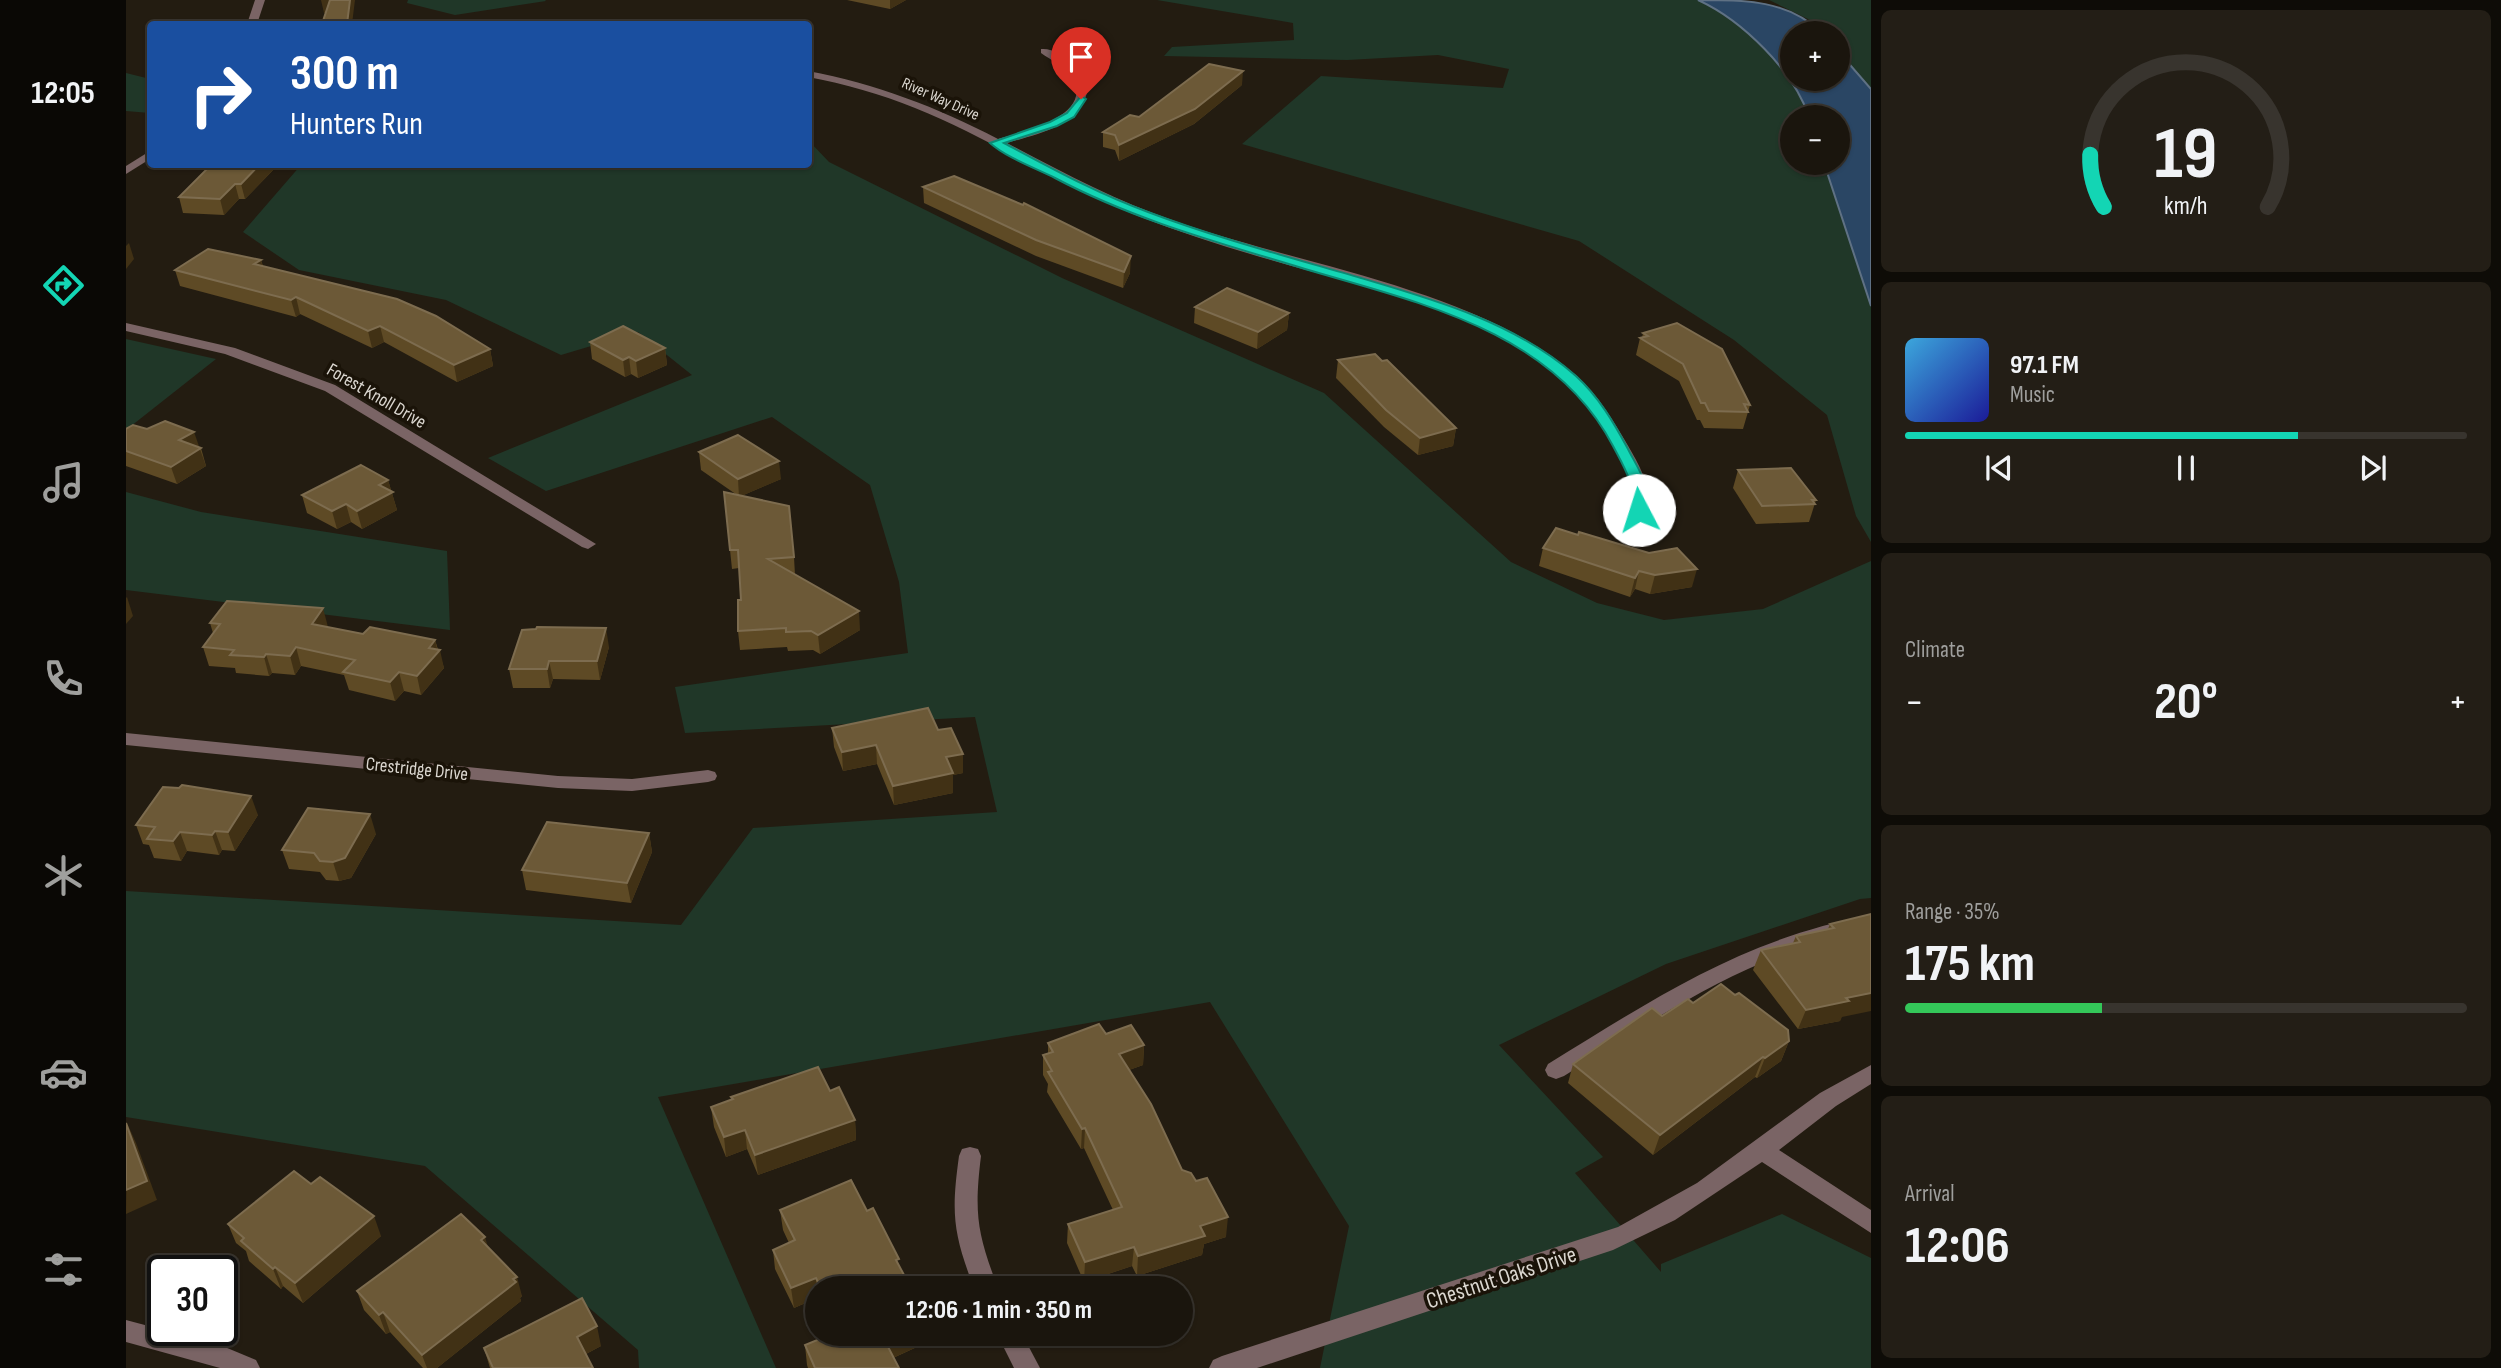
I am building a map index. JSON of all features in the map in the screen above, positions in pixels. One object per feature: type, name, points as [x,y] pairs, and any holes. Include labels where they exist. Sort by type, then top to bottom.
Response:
[{"type":"street","points":[[253,21],[260,0]]},
{"type":"street","points":[[995,143],[1054,124],[1077,108],[1081,99],[1078,79],[1045,51]]},
{"type":"street","name":"River Way Drive","points":[[812,75],[902,98],[1074,184],[1141,213],[1210,237],[1421,300],[1474,319],[1520,343],[1572,379],[1604,417],[1637,479],[1641,496],[1639,510]]},
{"type":"street","points":[[126,171],[147,156]]},
{"type":"street","name":"Forest Knoll Drive","points":[[126,327],[249,356],[307,377],[330,388],[588,544]]},
{"type":"street","name":"Crestridge Drive","points":[[126,738],[558,782],[632,785],[708,776]]},
{"type":"street","points":[[1556,1070],[1739,962],[1797,937],[1832,927],[1871,922]]},
{"type":"street","name":"Chestnut Oaks Drive","points":[[1222,1368],[1605,1243],[1638,1229],[1698,1196],[1819,1105],[1849,1084],[1871,1074]]},
{"type":"street","points":[[1762,1150],[1871,1223]]},
{"type":"street","points":[[970,1156],[964,1202],[969,1244],[981,1276]]},
{"type":"street","points":[[126,1331],[220,1356],[247,1368]]},
{"type":"street","points":[[1015,1346],[1027,1368]]},
{"type":"green space","points":[[408,0],[546,1],[455,15],[407,3]]},
{"type":"green space","points":[[1157,0],[1698,0],[1732,20],[1749,34],[1780,66],[1780,91],[1797,91],[1804,105],[1780,105],[1780,175],[1828,175],[1871,306],[1871,542],[1856,516],[1827,415],[1734,340],[1579,241],[1242,144],[1321,76],[1503,88],[1509,69],[1438,55],[1347,60],[1164,56],[1172,47],[1294,40],[1293,23]]},
{"type":"green space","points":[[1769,0],[1871,0],[1871,89],[1850,65],[1850,21],[1810,20]]},
{"type":"green space","points":[[126,73],[147,78],[147,113],[126,111]]},
{"type":"green space","points":[[812,144],[829,162],[1062,278],[1324,393],[1511,562],[1597,603],[1664,620],[1763,609],[1871,561],[1871,898],[1860,899],[1666,964],[1499,1045],[1603,1157],[1575,1173],[1661,1272],[1661,1264],[1782,1214],[1871,1258],[1871,1368],[1320,1368],[1349,1226],[1210,1002],[658,1097],[776,1368],[639,1368],[638,1350],[425,1166],[126,1117],[126,891],[681,925],[753,828],[997,812],[975,717],[685,733],[675,687],[908,653],[899,582],[870,485],[772,417],[546,491],[488,458],[692,375],[638,332],[561,355],[446,300],[299,270],[243,232],[298,168],[812,168]]},
{"type":"green space","points":[[126,339],[216,359],[126,430]]},
{"type":"green space","points":[[126,492],[201,512],[447,551],[450,630],[126,590]]},
{"type":"water","points":[[1698,0],[1765,4],[1807,21],[1780,21],[1780,66],[1749,34]]},
{"type":"water","points":[[1850,65],[1871,89],[1871,306],[1828,175],[1850,175],[1850,105],[1804,105],[1797,91],[1850,91]]},
{"type":"building","points":[[330,0],[350,0],[347,21],[323,21]]},
{"type":"building","points":[[1209,64],[1243,71],[1195,109],[1119,145],[1115,135],[1103,132],[1130,115],[1139,117]]},
{"type":"building","points":[[208,168],[256,168],[241,184],[235,184],[220,199],[179,197]]},
{"type":"building","points":[[954,176],[1023,205],[1024,203],[1131,256],[1124,272],[1036,240],[923,187]]},
{"type":"building","points":[[208,249],[261,260],[254,264],[397,299],[436,316],[490,349],[454,365],[380,326],[368,331],[296,297],[291,300],[175,270]]},
{"type":"building","points":[[1227,288],[1289,313],[1258,332],[1195,307]]},
{"type":"building","points":[[1677,323],[1722,349],[1750,405],[1744,404],[1748,412],[1709,411],[1705,403],[1701,403],[1683,364],[1640,338],[1648,336],[1643,333]]},
{"type":"building","points":[[623,326],[665,348],[636,361],[629,357],[623,360],[590,342]]},
{"type":"building","points":[[1375,354],[1382,361],[1387,360],[1456,428],[1420,438],[1386,410],[1338,360]]},
{"type":"building","points":[[165,421],[194,432],[179,440],[201,448],[171,467],[126,451],[126,429],[133,425],[147,429]]},
{"type":"building","points":[[738,435],[779,461],[738,479],[699,452]]},
{"type":"building","points":[[361,465],[388,480],[379,485],[393,492],[357,511],[346,504],[332,511],[302,495]]},
{"type":"building","points":[[1791,468],[1816,500],[1812,500],[1815,504],[1762,506],[1738,470]]},
{"type":"building","points":[[724,492],[789,506],[794,557],[768,559],[859,611],[818,635],[811,631],[786,632],[786,628],[738,631],[738,600],[741,600],[738,550],[730,550]]},
{"type":"building","points":[[1556,528],[1578,535],[1579,532],[1649,553],[1677,548],[1697,569],[1655,575],[1639,571],[1635,578],[1543,548]]},
{"type":"building","points":[[227,601],[323,608],[312,624],[363,634],[370,627],[435,640],[429,648],[440,650],[417,676],[399,672],[390,682],[343,672],[355,660],[296,647],[290,656],[230,655],[234,650],[203,647],[220,624],[210,623]]},
{"type":"building","points":[[537,627],[606,628],[597,661],[549,661],[547,669],[509,669],[522,630]]},
{"type":"building","points":[[928,708],[938,730],[951,728],[963,754],[946,757],[953,773],[893,786],[876,745],[842,752],[832,728]]},
{"type":"building","points":[[182,785],[251,796],[228,832],[215,831],[212,835],[180,832],[173,841],[147,839],[155,827],[136,825],[163,787],[179,788]]},
{"type":"building","points":[[308,808],[370,814],[345,858],[333,862],[320,861],[314,853],[282,850]]},
{"type":"building","points":[[547,822],[649,833],[627,883],[522,870]]},
{"type":"building","points":[[1871,914],[1871,993],[1846,998],[1849,1001],[1806,1010],[1761,950],[1800,942],[1796,936],[1834,928],[1830,924]]},
{"type":"building","points":[[1721,984],[1735,995],[1739,993],[1788,1030],[1789,1041],[1763,1057],[1660,1135],[1573,1064],[1652,1008],[1662,1016],[1688,999],[1693,1003]]},
{"type":"building","points":[[1099,1024],[1106,1034],[1131,1025],[1144,1045],[1119,1054],[1151,1104],[1182,1170],[1191,1173],[1196,1181],[1207,1178],[1228,1217],[1200,1226],[1205,1236],[1138,1256],[1134,1247],[1085,1262],[1068,1224],[1122,1207],[1085,1128],[1082,1129],[1048,1072],[1052,1071],[1043,1055],[1053,1052],[1048,1043]]},
{"type":"building","points":[[818,1067],[830,1091],[839,1087],[855,1120],[755,1155],[745,1130],[724,1137],[711,1107],[733,1099],[731,1097]]},
{"type":"building","points":[[126,1123],[147,1181],[126,1190]]},
{"type":"building","points":[[294,1171],[311,1184],[320,1177],[374,1216],[295,1283],[275,1267],[273,1269],[241,1241],[244,1238],[228,1224]]},
{"type":"building","points":[[851,1180],[867,1211],[873,1208],[899,1259],[896,1260],[905,1276],[805,1276],[805,1282],[791,1288],[773,1250],[795,1240],[780,1210]]},
{"type":"building","points":[[461,1214],[485,1237],[481,1240],[517,1277],[513,1279],[516,1282],[422,1355],[383,1312],[379,1315],[357,1291]]},
{"type":"building","points":[[582,1298],[597,1326],[577,1337],[593,1368],[493,1368],[484,1348]]},
{"type":"building","points":[[805,1346],[888,1346],[899,1368],[815,1368]]},
{"type":"route","points":[[1081,99],[1070,115],[1054,124],[995,143],[1074,184],[1176,226],[1387,289],[1494,328],[1548,360],[1591,398],[1629,459],[1641,496],[1639,510]]}]
